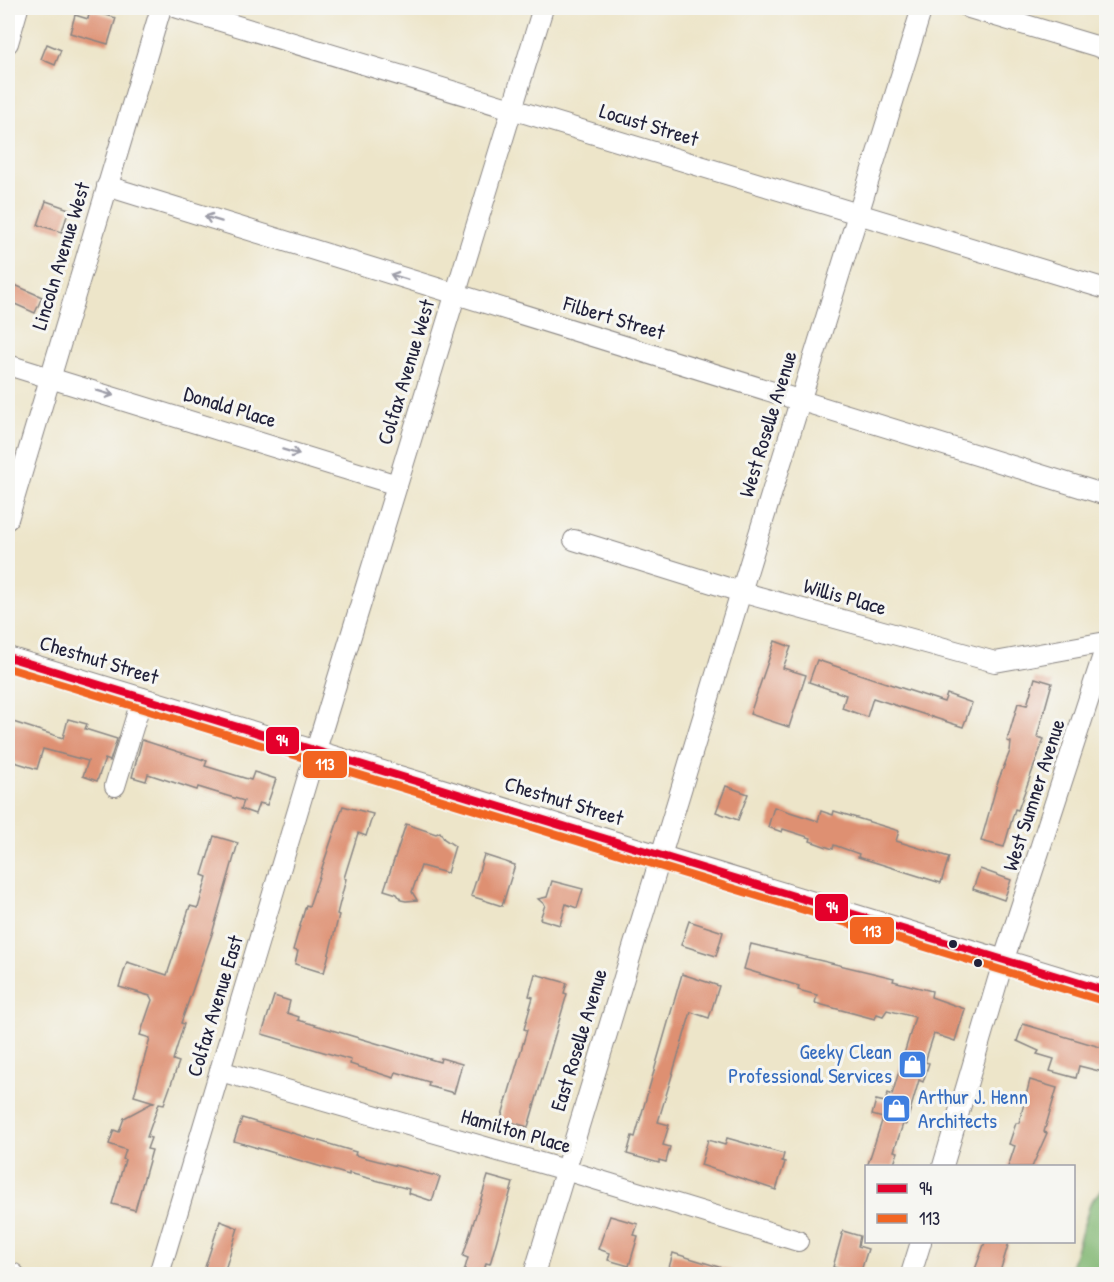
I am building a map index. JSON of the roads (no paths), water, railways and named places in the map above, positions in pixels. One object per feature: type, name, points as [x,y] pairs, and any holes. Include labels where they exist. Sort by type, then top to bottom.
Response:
[{"type":"street","points":[[8,43],[18,8]]},
{"type":"street","name":"Lincoln Avenue West","points":[[8,519],[14,476],[49,376],[161,8]]},
{"type":"street","name":"Locust Street","points":[[178,8],[1107,289]]},
{"type":"street","name":"Colfax Avenue West","points":[[316,750],[543,8]]},
{"type":"street","name":"West Roselle Avenue","points":[[661,855],[922,8]]},
{"type":"street","points":[[969,8],[1107,49]]},
{"type":"street","name":"Filbert Street","points":[[107,186],[1107,495]]},
{"type":"street","name":"Donald Place","points":[[8,365],[397,485]]},
{"type":"street","name":"Willis Place","points":[[574,540],[741,592],[995,662],[1107,644]]},
{"type":"street","name":"West Sumner Avenue","points":[[944,1165],[1004,959],[1107,644]]},
{"type":"street","name":"Chestnut Street","points":[[8,657],[1107,991]]},
{"type":"street","points":[[115,786],[142,698]]},
{"type":"street","name":"Colfax Avenue East","points":[[159,1275],[316,750]]},
{"type":"street","name":"East Roselle Avenue","points":[[534,1275],[661,855]]},
{"type":"street","name":"Hamilton Place","points":[[220,1071],[565,1170],[798,1241]]},
{"type":"street","points":[[911,1275],[921,1243]]},
{"type":"place","name":"Geeky Clean Professional Services","points":[[913,1064]]},
{"type":"place","name":"Arthur J. Henn Architects","points":[[897,1109]]}]
